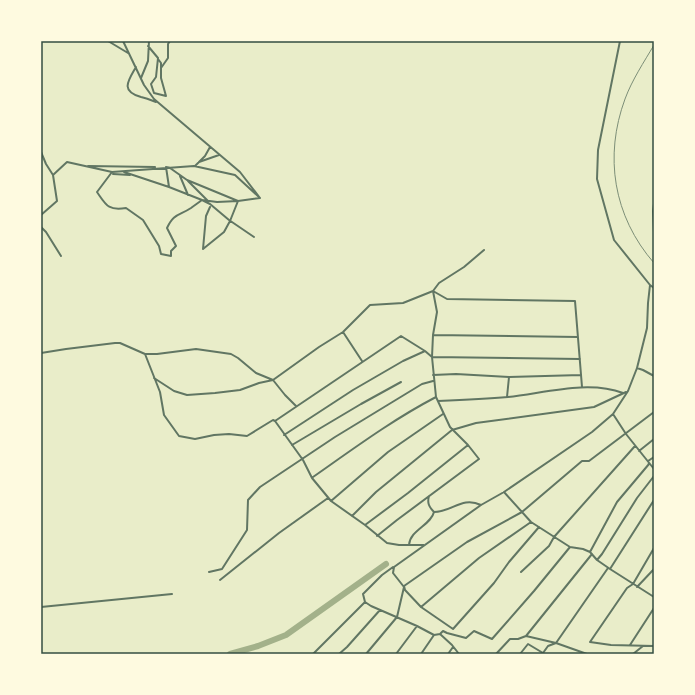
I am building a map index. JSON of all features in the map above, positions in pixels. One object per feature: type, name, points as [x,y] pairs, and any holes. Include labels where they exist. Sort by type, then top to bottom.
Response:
[{"type":"street","points":[[108,41],[129,54]]},
{"type":"street","points":[[123,41],[144,85],[157,102],[240,172],[260,198]]},
{"type":"street","points":[[141,78],[148,61],[149,41]]},
{"type":"street","points":[[161,68],[168,58],[168,44],[170,41]]},
{"type":"street","points":[[620,41],[598,150],[597,179],[614,240],[654,288]]},
{"type":"street","points":[[148,46],[158,59],[161,63],[161,78],[166,96],[154,93],[151,84],[156,77],[158,59]]},
{"type":"street","points":[[136,67],[127,86],[129,91],[133,95],[157,102]]},
{"type":"street","points":[[198,164],[209,151],[210,147]]},
{"type":"street","points":[[41,152],[53,175],[57,201],[41,215]]},
{"type":"street","points":[[194,166],[219,155]]},
{"type":"street","points":[[53,175],[67,162],[112,173],[136,176]]},
{"type":"street","points":[[83,166],[170,168],[187,180],[209,202]]},
{"type":"street","points":[[202,200],[170,220],[167,228],[176,246],[171,251],[171,256],[161,254],[159,246],[143,220],[126,208],[117,209],[107,206],[97,192],[112,173],[194,166],[235,175],[260,198]]},
{"type":"street","points":[[165,168],[169,187]]},
{"type":"street","points":[[122,172],[209,202],[238,201],[260,198]]},
{"type":"street","points":[[180,175],[188,195]]},
{"type":"street","points":[[187,180],[238,201]]},
{"type":"street","points":[[202,200],[210,204],[230,221],[254,237]]},
{"type":"street","points":[[210,206],[206,216],[203,249],[224,232],[238,201]]},
{"type":"street","points":[[654,204],[654,232]]},
{"type":"street","points":[[41,227],[46,232],[61,256]]},
{"type":"street","points":[[154,378],[174,391],[187,395],[240,390],[273,380],[319,347],[343,332],[370,305],[403,303],[433,291],[438,283],[464,267],[484,250]]},
{"type":"street","points":[[570,547],[492,639],[474,631],[466,638],[443,631],[440,634],[434,635],[365,602],[363,594],[394,566],[481,505],[504,492],[592,432],[613,414],[628,391],[637,368],[647,328],[650,285]]},
{"type":"street","points":[[378,536],[479,459],[468,445],[452,430],[436,397],[433,381],[432,357],[433,335],[437,312],[433,291]]},
{"type":"street","points":[[433,291],[447,299],[575,301],[582,387]]},
{"type":"street","points":[[343,332],[362,362]]},
{"type":"street","points":[[433,335],[578,337]]},
{"type":"street","points":[[146,354],[160,392],[164,415],[179,436],[195,439],[229,434],[247,436],[273,420],[275,421],[401,336],[432,357],[580,359]]},
{"type":"street","points":[[41,353],[115,343],[146,354],[157,354],[196,348],[226,354],[238,358],[256,373],[273,380],[284,395],[296,406]]},
{"type":"street","points":[[284,435],[357,388],[412,356],[425,352]]},
{"type":"street","points":[[637,368],[654,376]]},
{"type":"street","points":[[433,375],[456,374],[510,377],[581,375]]},
{"type":"street","points":[[507,397],[510,377]]},
{"type":"street","points":[[209,572],[222,569],[247,530],[248,500],[260,488],[354,426],[422,384],[433,381]]},
{"type":"street","points":[[292,445],[361,404],[402,382]]},
{"type":"street","points":[[438,401],[507,397],[582,387],[605,388],[623,393]]},
{"type":"street","points":[[352,516],[376,492],[452,430],[476,423],[594,407],[628,391]]},
{"type":"street","points":[[312,478],[390,423],[436,397]]},
{"type":"street","points":[[366,654],[397,617],[404,586],[467,542],[522,512],[582,462],[589,461],[654,412]]},
{"type":"street","points":[[330,501],[388,452],[443,414]]},
{"type":"street","points":[[613,414],[626,434],[654,469]]},
{"type":"street","points":[[275,421],[303,460],[312,478],[330,501],[365,525],[387,543],[399,545],[424,545]]},
{"type":"street","points":[[639,451],[654,439]]},
{"type":"street","points":[[365,525],[468,445]]},
{"type":"street","points":[[521,572],[549,546],[554,537],[635,446]]},
{"type":"street","points":[[590,552],[617,502],[649,464],[648,461],[654,457]]},
{"type":"street","points":[[597,560],[636,498],[654,476]]},
{"type":"street","points":[[504,492],[531,522],[570,547],[590,552],[597,560],[654,597]]},
{"type":"street","points":[[429,496],[428,502],[430,509],[434,512]]},
{"type":"street","points":[[220,580],[279,533],[328,498]]},
{"type":"street","points":[[520,654],[528,644],[543,654],[548,646],[556,644],[654,500]]},
{"type":"street","points":[[434,512],[465,502],[474,502],[481,505]]},
{"type":"street","points":[[409,545],[414,534],[432,516],[434,512]]},
{"type":"street","points":[[421,607],[479,558],[531,522]]},
{"type":"street","points":[[394,566],[393,573],[421,607],[454,629],[494,583],[509,562],[539,527]]},
{"type":"street","points":[[654,548],[633,584],[627,588],[590,642],[611,645],[654,646]]},
{"type":"street","points":[[496,654],[510,640],[526,636],[592,554]]},
{"type":"street","points":[[637,587],[654,569]]},
{"type":"street","points":[[41,607],[172,594]]},
{"type":"street","points":[[313,654],[365,602]]},
{"type":"street","points":[[630,645],[654,608]]},
{"type":"street","points":[[339,654],[380,610]]},
{"type":"street","points":[[396,654],[417,626]]},
{"type":"street","points":[[440,634],[459,654]]},
{"type":"street","points":[[421,654],[434,635]]},
{"type":"street","points":[[526,636],[587,654]]},
{"type":"street","points":[[634,654],[643,646]]},
{"type":"street","points":[[448,654],[453,647]]},
{"type":"waterway","points":[[230,654],[258,646],[286,635],[386,564]]},
{"type":"railway","points":[[654,45],[625,99],[615,142],[614,164],[616,185],[621,205],[629,226],[640,245],[654,263]]}]
